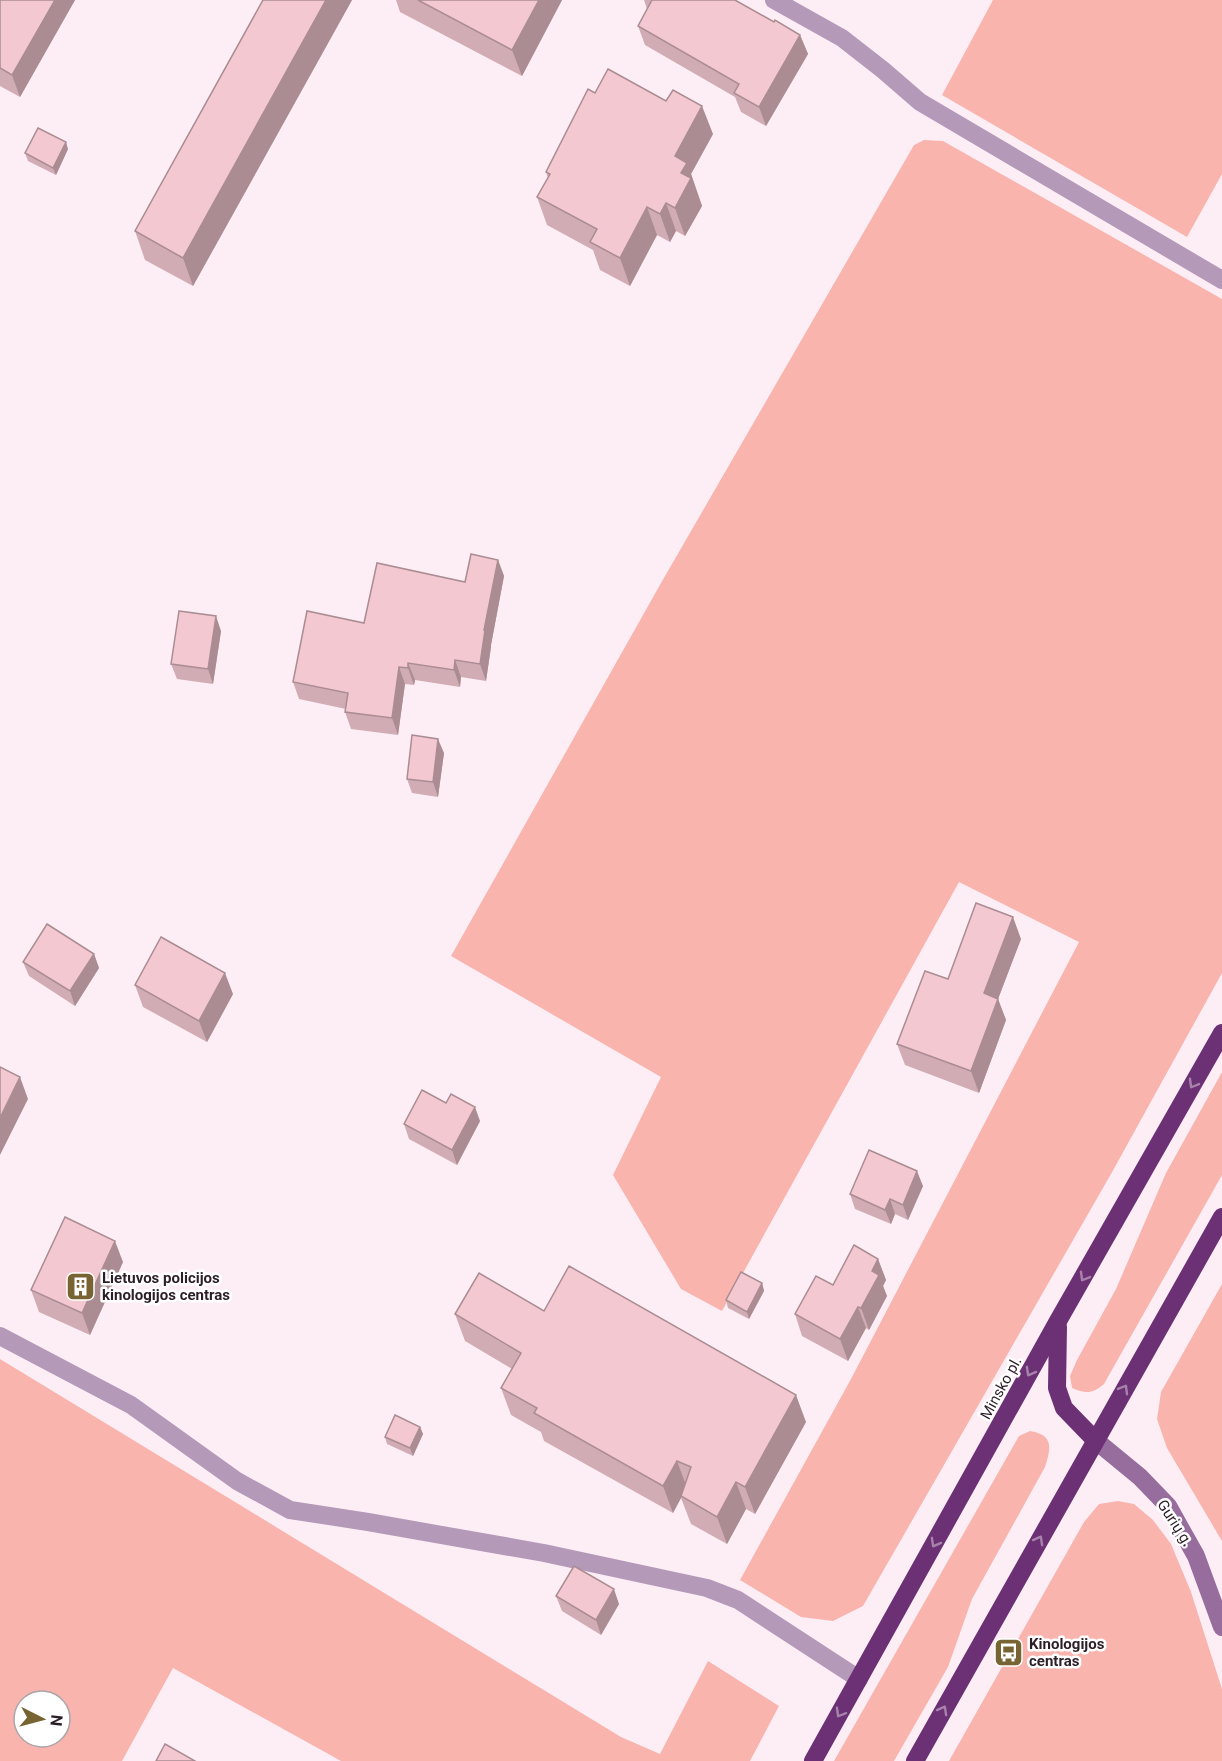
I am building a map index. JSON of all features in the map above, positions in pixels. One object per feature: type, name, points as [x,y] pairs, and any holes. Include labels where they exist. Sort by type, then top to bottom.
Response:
[{"type":"highway","name":"Minsko pl.","points":[[813,1761],[1058,1321],[1222,1033]]},
{"type":"highway","points":[[915,1761],[1222,1217]]},
{"type":"highway","points":[[1058,1321],[1057,1388],[1064,1408],[1095,1440]]},
{"type":"street","points":[[774,0],[842,38],[920,102],[1222,280]]},
{"type":"street","points":[[0,1336],[131,1405],[237,1481],[290,1510],[544,1553],[707,1588],[738,1600],[859,1679]]},
{"type":"street","name":"Gurių g.","points":[[1095,1440],[1140,1477],[1168,1506],[1196,1556],[1222,1627]]},
{"type":"shaded area","points":[[993,0],[1222,0],[1222,174],[1187,237],[942,95]]},
{"type":"shaded area","points":[[924,140],[943,141],[1222,299],[1222,973],[1111,1174],[863,1606],[833,1621],[801,1617],[740,1580],[851,1379],[1079,942],[959,882],[722,1311],[681,1289],[613,1175],[661,1077],[451,956],[661,583],[914,145]]},
{"type":"shaded area","points":[[1222,1072],[1222,1175],[1104,1384],[1089,1392],[1072,1388],[1070,1376],[1077,1360],[1116,1289],[1166,1173]]},
{"type":"shaded area","points":[[1222,1284],[1222,1541],[1167,1448],[1157,1419],[1161,1392]]},
{"type":"shaded area","points":[[0,1359],[621,1737],[660,1754],[708,1661],[779,1706],[750,1761],[341,1761],[173,1668],[122,1761],[0,1761]]},
{"type":"shaded area","points":[[1030,1431],[1043,1436],[1049,1443],[1049,1454],[1045,1467],[972,1599],[948,1667],[894,1761],[834,1761],[1019,1436]]},
{"type":"shaded area","points":[[1118,1501],[1134,1504],[1153,1520],[1171,1544],[1191,1592],[1222,1689],[1222,1761],[949,1761],[1084,1522],[1099,1504]]},
{"type":"building","points":[[0,0],[55,0],[12,75],[0,68]]},
{"type":"building","points":[[263,0],[326,0],[183,258],[135,231]]},
{"type":"building","points":[[418,0],[539,0],[512,50]]},
{"type":"building","points":[[652,0],[735,0],[800,35],[759,107],[734,93],[739,84],[638,26]]},
{"type":"building","points":[[608,69],[666,101],[673,90],[702,106],[675,156],[687,163],[681,173],[691,178],[675,208],[666,203],[660,214],[647,207],[620,258],[590,242],[597,229],[537,197],[550,174],[546,172],[588,89],[595,93]]},
{"type":"building","points":[[38,128],[66,142],[53,168],[25,153]]},
{"type":"building","points":[[471,554],[498,560],[484,630],[480,664],[455,660],[454,670],[408,663],[408,668],[399,667],[392,718],[345,712],[348,693],[293,682],[307,611],[364,623],[377,563],[465,582]]},
{"type":"building","points":[[179,611],[216,616],[208,669],[171,664]]},
{"type":"building","points":[[412,735],[438,739],[433,782],[407,779]]},
{"type":"building","points":[[976,903],[1013,917],[984,993],[998,999],[971,1071],[897,1044],[925,971],[948,979]]},
{"type":"building","points":[[47,924],[94,954],[70,991],[23,962]]},
{"type":"building","points":[[161,937],[225,973],[199,1021],[135,985]]},
{"type":"building","points":[[0,1067],[20,1077],[0,1118]]},
{"type":"building","points":[[422,1090],[446,1103],[451,1094],[475,1107],[452,1150],[404,1124]]},
{"type":"building","points":[[869,1150],[917,1171],[903,1205],[890,1199],[885,1210],[850,1194]]},
{"type":"building","points":[[65,1217],[115,1241],[82,1313],[31,1290]]},
{"type":"building","points":[[854,1245],[878,1259],[872,1271],[879,1275],[861,1308],[858,1307],[840,1339],[795,1314],[816,1276],[833,1285]]},
{"type":"building","points":[[569,1266],[796,1395],[745,1487],[736,1482],[717,1517],[681,1496],[691,1467],[677,1461],[663,1486],[534,1413],[537,1408],[501,1388],[521,1353],[455,1314],[479,1273],[544,1311]]},
{"type":"building","points":[[741,1272],[762,1283],[747,1312],[726,1300]]},
{"type":"building","points":[[395,1415],[420,1427],[410,1448],[385,1437]]},
{"type":"building","points":[[574,1566],[614,1589],[596,1620],[556,1596]]},
{"type":"building","points":[[165,1744],[195,1761],[156,1761]]},
{"type":"place","name":"Lietuvos policijos kinologijos centras","points":[[81,1287]]},
{"type":"place","name":"Kinologijos centras","points":[[1008,1653]]}]
